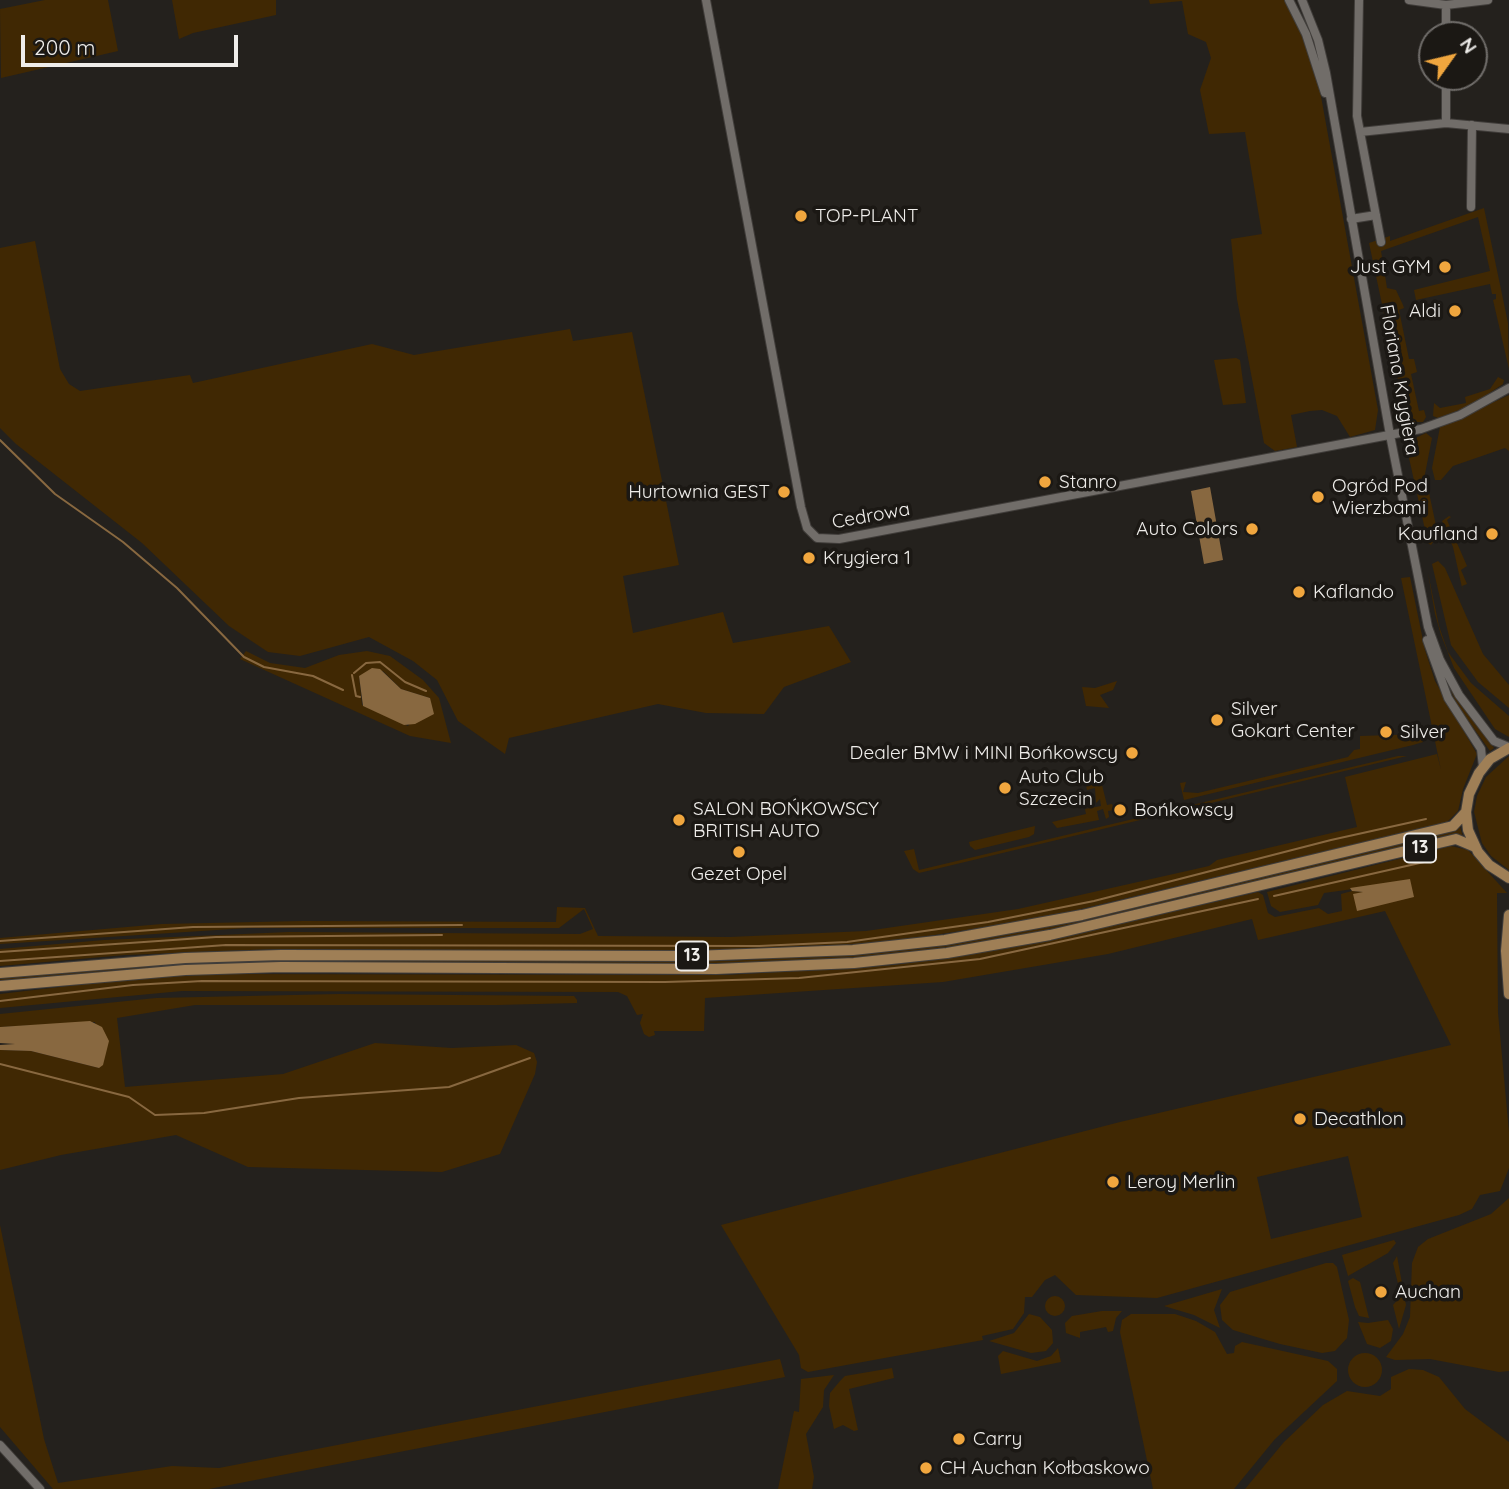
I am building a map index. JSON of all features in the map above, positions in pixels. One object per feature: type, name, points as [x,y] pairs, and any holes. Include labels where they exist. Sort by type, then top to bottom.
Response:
[{"type":"main road","points":[[1507,879],[1489,866],[1475,847],[1466,812],[1471,789],[1482,768],[1509,747]]},
{"type":"main road","name":"13","points":[[0,972],[102,963],[253,955],[733,956],[866,949],[945,940],[1082,915],[1453,826],[1466,812]]},
{"type":"main road","name":"13","points":[[0,986],[131,974],[281,967],[716,969],[854,963],[947,953],[1050,935],[1456,839],[1475,847]]},
{"type":"main road","points":[[1509,915],[1506,951],[1509,994]]},
{"type":"street","name":"Cedrowa","points":[[706,0],[801,507],[807,528],[815,537],[839,539],[1390,435]]},
{"type":"street","name":"Floriana Krygiera","points":[[1289,0],[1306,34],[1331,109]]},
{"type":"street","name":"Floriana Krygiera","points":[[1302,0],[1321,47],[1390,435],[1417,575],[1434,646],[1447,674],[1492,738],[1500,745],[1509,747]]},
{"type":"street","points":[[1359,0],[1356,100],[1381,242]]},
{"type":"street","points":[[1409,0],[1446,5],[1488,0]]},
{"type":"street","points":[[1446,5],[1446,21]]},
{"type":"street","points":[[1446,91],[1446,123]]},
{"type":"street","points":[[1360,132],[1446,123],[1509,129]]},
{"type":"street","points":[[1471,207],[1472,124]]},
{"type":"street","points":[[1351,219],[1376,215]]},
{"type":"street","points":[[1390,435],[1460,415],[1509,388]]},
{"type":"street","name":"Floriana Krygiera","points":[[1417,575],[1419,602],[1438,676],[1452,706],[1481,749],[1482,768]]},
{"type":"street","points":[[0,1445],[40,1489]]},
{"type":"shaded area","points":[[45,0],[108,0],[118,51],[1,78],[0,9]]},
{"type":"shaded area","points":[[172,0],[276,0],[276,15],[193,33],[179,39]]},
{"type":"shaded area","points":[[1149,0],[1286,0],[1318,80],[1378,410],[1375,430],[1350,437],[1337,416],[1322,410],[1310,411],[1291,415],[1297,447],[1275,451],[1264,443],[1237,299],[1231,239],[1262,234],[1245,132],[1209,134],[1200,90],[1211,58],[1206,42],[1188,34],[1182,1],[1150,4]]},
{"type":"shaded area","points":[[1484,208],[1508,323],[1509,369],[1493,300],[1496,299],[1496,294],[1492,294],[1490,284],[1416,300],[1414,290],[1490,271],[1478,217],[1381,251],[1387,288],[1396,290],[1404,308],[1399,310],[1409,359],[1414,359],[1417,372],[1411,374],[1419,411],[1424,410],[1426,417],[1423,422],[1407,422],[1369,243],[1390,236],[1390,241]]},
{"type":"shaded area","points":[[35,241],[60,369],[69,384],[80,391],[190,375],[193,383],[372,344],[414,355],[570,329],[573,341],[632,332],[679,565],[623,576],[633,633],[723,612],[733,643],[829,626],[851,662],[784,687],[764,714],[706,713],[658,704],[509,738],[505,754],[458,721],[437,680],[413,661],[369,637],[300,656],[268,652],[229,626],[142,543],[16,444],[0,428],[0,248]]},
{"type":"shaded area","points":[[1214,360],[1240,360],[1246,403],[1223,405]]},
{"type":"shaded area","points":[[1498,377],[1504,380],[1503,384],[1470,406],[1438,418],[1433,416],[1434,403],[1440,408],[1466,403],[1465,397],[1490,389]]},
{"type":"shaded area","points":[[1509,395],[1509,451],[1505,448],[1453,466],[1441,480],[1435,480],[1432,468],[1440,427]]},
{"type":"shaded area","points":[[1426,433],[1432,438],[1425,474],[1438,535],[1431,545],[1428,543],[1407,449],[1407,442]]},
{"type":"shaded area","points":[[1210,487],[1223,560],[1204,564],[1191,491]]},
{"type":"shaded area","points":[[1451,517],[1447,520],[1467,566],[1461,570],[1467,584],[1462,586],[1463,592],[1453,547],[1442,521]]},
{"type":"shaded area","points":[[1438,561],[1445,568],[1483,654],[1509,685],[1509,708],[1478,682],[1451,645],[1432,564]]},
{"type":"shaded area","points":[[1428,573],[1439,626],[1448,652],[1471,683],[1509,716],[1509,737],[1495,729],[1454,668],[1441,635],[1435,614]]},
{"type":"shaded area","points":[[1410,577],[1425,650],[1435,681],[1477,754],[1463,789],[1458,811],[1447,822],[1043,918],[883,943],[728,952],[274,949],[125,955],[0,966],[0,949],[104,940],[289,932],[580,934],[593,929],[584,909],[559,928],[248,928],[0,944],[0,938],[162,924],[303,921],[556,922],[557,907],[585,908],[598,936],[730,937],[866,931],[1018,909],[1209,866],[1217,860],[1357,827],[1345,777],[1437,754],[1441,770],[1401,578]]},
{"type":"shaded area","points":[[246,651],[270,663],[305,668],[339,655],[367,651],[390,656],[423,680],[439,698],[451,743],[410,736],[240,659]],"holes":[[[383,671],[401,689],[430,698],[408,726],[362,705],[359,676]]]},
{"type":"shaded area","points":[[372,668],[380,669],[401,689],[430,698],[434,714],[415,724],[404,725],[363,706],[359,676]]},
{"type":"shaded area","points":[[1444,675],[1494,748],[1490,751],[1457,705]]},
{"type":"shaded area","points":[[1117,681],[1113,690],[1100,695],[1109,708],[1086,706],[1082,687],[1095,688]]},
{"type":"shaded area","points":[[1424,734],[1423,742],[1413,745],[1184,800],[1180,783],[1186,782],[1183,792],[1198,793],[1348,757],[1354,750],[1360,749],[1360,736]]},
{"type":"shaded area","points":[[1407,756],[919,873],[913,869],[904,851],[914,849],[919,870]]},
{"type":"shaded area","points":[[1509,756],[1509,870],[1491,856],[1482,843],[1474,812],[1477,796],[1486,777]]},
{"type":"shaded area","points":[[1099,773],[1107,805],[1112,804],[1114,810],[1108,811],[1109,817],[1106,819],[1103,809],[1097,811],[1099,820],[1057,828],[1052,822],[1086,814],[1085,809],[1101,806],[1100,799],[1096,803],[1095,788],[1087,790],[1084,777]]},
{"type":"shaded area","points":[[1035,826],[1034,834],[1029,837],[975,850],[970,846],[969,842]]},
{"type":"shaded area","points":[[1460,827],[1463,837],[1046,931],[965,945],[855,959],[728,965],[241,964],[0,981],[0,977],[241,959],[728,961],[892,951],[1045,927]]},
{"type":"shaded area","points":[[1451,846],[1468,850],[1507,893],[1497,893],[1498,1013],[1509,1132],[1509,1168],[1500,1191],[1480,1195],[1472,1209],[1459,1215],[1157,1298],[1076,1295],[1055,1275],[1045,1280],[1032,1297],[1025,1297],[1024,1313],[1013,1329],[982,1336],[983,1340],[808,1372],[801,1368],[799,1355],[721,1225],[1120,1122],[1451,1045],[1385,911],[1258,940],[1252,919],[1108,954],[943,982],[705,998],[704,1031],[654,1031],[655,1035],[649,1037],[644,1034],[640,1023],[643,1014],[637,1015],[627,996],[618,992],[182,991],[0,1008],[0,994],[120,980],[211,974],[728,975],[895,965],[1049,940],[1258,892],[1263,895],[1268,913],[1275,917],[1319,908],[1328,914],[1342,911],[1341,894],[1352,891],[1364,892],[1375,905],[1383,902],[1383,885],[1324,893],[1318,905],[1280,912],[1271,906],[1267,892]],"holes":[[[1348,1156],[1362,1217],[1271,1239],[1257,1177]]]},
{"type":"shaded area","points":[[1410,879],[1414,897],[1357,911],[1353,894],[1363,892],[1352,891],[1350,888]]},
{"type":"shaded area","points":[[339,994],[574,996],[577,1003],[195,1005],[117,1018],[125,1087],[283,1074],[375,1043],[452,1048],[516,1045],[534,1053],[537,1062],[535,1074],[500,1154],[442,1172],[248,1167],[176,1135],[61,1155],[0,1170],[0,1050],[31,1051],[99,1068],[95,1022],[0,1027],[0,1014],[156,998]]},
{"type":"shaded area","points":[[90,1021],[102,1027],[109,1041],[103,1065],[99,1068],[31,1051],[0,1050],[0,1045],[15,1044],[0,1043],[0,1027]]},
{"type":"shaded area","points":[[1509,1198],[1509,1371],[1499,1372],[1430,1359],[1395,1360],[1386,1357],[1403,1334],[1410,1317],[1412,1263],[1418,1247],[1428,1239],[1491,1214]]},
{"type":"shaded area","points":[[0,1225],[44,1439],[58,1483],[172,1466],[219,1468],[780,1359],[785,1377],[209,1489],[53,1489],[0,1427]]},
{"type":"shaded area","points":[[1394,1240],[1396,1243],[1388,1253],[1348,1276],[1342,1255]]},
{"type":"shaded area","points":[[1397,1256],[1406,1305],[1399,1329],[1393,1305],[1401,1296],[1393,1263]]},
{"type":"shaded area","points":[[1333,1263],[1337,1267],[1349,1320],[1347,1338],[1335,1351],[1322,1353],[1280,1344],[1233,1330],[1222,1320],[1220,1305],[1230,1292]]},
{"type":"shaded area","points":[[1353,1278],[1360,1282],[1369,1318],[1359,1316],[1355,1307],[1348,1281]]},
{"type":"shaded area","points":[[1222,1289],[1214,1310],[1220,1328],[1194,1315],[1164,1306]]},
{"type":"shaded area","points":[[1051,1296],[1059,1296],[1065,1306],[1059,1316],[1051,1316],[1045,1310],[1045,1302]]},
{"type":"shaded area","points":[[1122,1311],[1116,1318],[1113,1331],[1108,1332],[1106,1327],[1080,1332],[1080,1338],[1066,1333],[1065,1323],[1072,1316]]},
{"type":"shaded area","points":[[1029,1314],[1040,1317],[1052,1330],[1053,1343],[1046,1351],[1031,1353],[989,1341],[1014,1333]]},
{"type":"shaded area","points":[[1131,1314],[1175,1314],[1196,1321],[1215,1332],[1227,1354],[1234,1353],[1235,1346],[1242,1342],[1328,1361],[1337,1369],[1337,1381],[1275,1439],[1234,1489],[1153,1489],[1120,1332],[1122,1320]]},
{"type":"shaded area","points":[[1388,1320],[1393,1329],[1391,1341],[1380,1348],[1367,1344],[1358,1322]]},
{"type":"shaded area","points":[[1058,1348],[1061,1362],[1001,1374],[998,1356],[1003,1351],[1037,1361],[1051,1356]]},
{"type":"shaded area","points":[[1365,1353],[1377,1358],[1382,1370],[1377,1382],[1365,1387],[1353,1382],[1348,1370],[1353,1358]]},
{"type":"shaded area","points":[[892,1368],[894,1378],[849,1389],[858,1430],[854,1431],[843,1425],[834,1429],[829,1406],[830,1393],[840,1381],[845,1376]]},
{"type":"shaded area","points":[[1409,1369],[1423,1370],[1439,1377],[1465,1409],[1509,1442],[1509,1489],[1245,1489],[1284,1442],[1323,1405],[1347,1391],[1380,1396],[1391,1389],[1391,1377]]},
{"type":"shaded area","points":[[834,1375],[824,1390],[823,1407],[806,1434],[814,1477],[812,1489],[778,1489],[794,1411],[799,1412],[801,1379]]},
{"type":"waterway","points":[[0,440],[55,494],[123,542],[177,588],[244,657],[264,667],[313,676],[343,690]]},
{"type":"waterway","points":[[354,673],[366,663],[380,662],[405,682],[426,691]]},
{"type":"waterway","points":[[352,675],[356,696],[360,697]]},
{"type":"waterway","points":[[0,961],[226,945],[759,946],[847,942],[988,922],[1094,901],[1331,840],[1426,819]]},
{"type":"waterway","points":[[1274,896],[1433,860]]},
{"type":"waterway","points":[[0,1001],[133,985],[202,981],[665,982],[799,978],[980,959],[1258,899]]},
{"type":"waterway","points":[[0,941],[193,927],[462,925]]},
{"type":"waterway","points":[[0,952],[216,937],[442,935]]},
{"type":"waterway","points":[[0,1064],[129,1097],[155,1115],[204,1113],[299,1098],[449,1087],[530,1058]]},
{"type":"place","name":"TOP-PLANT","points":[[801,216]]},
{"type":"place","name":"Just GYM","points":[[1445,267]]},
{"type":"place","name":"Aldi","points":[[1455,311]]},
{"type":"place","name":"Stanro","points":[[1045,482]]},
{"type":"place","name":"Hurtownia GEST","points":[[784,492]]},
{"type":"place","name":"Ogród Pod Wierzbami","points":[[1318,497]]},
{"type":"place","name":"Auto Colors","points":[[1252,529]]},
{"type":"place","name":"Kaufland","points":[[1492,534]]},
{"type":"place","name":"Krygiera 1","points":[[809,558]]},
{"type":"place","name":"Kaflando","points":[[1299,592]]},
{"type":"place","name":"Silver Gokart Center","points":[[1217,720]]},
{"type":"place","name":"Silver","points":[[1386,732]]},
{"type":"place","name":"Dealer BMW i MINI Bońkowscy","points":[[1132,753]]},
{"type":"place","name":"Auto Club Szczecin","points":[[1005,788]]},
{"type":"place","name":"Bońkowscy","points":[[1120,810]]},
{"type":"place","name":"SALON BOŃKOWSCY BRITISH AUTO","points":[[679,820]]},
{"type":"place","name":"Gezet Opel","points":[[739,852]]},
{"type":"place","name":"Decathlon","points":[[1300,1119]]},
{"type":"place","name":"Leroy Merlin","points":[[1113,1182]]},
{"type":"place","name":"Auchan","points":[[1381,1292]]},
{"type":"place","name":"Carry","points":[[959,1439]]},
{"type":"place","name":"CH Auchan Kołbaskowo","points":[[926,1468]]}]
